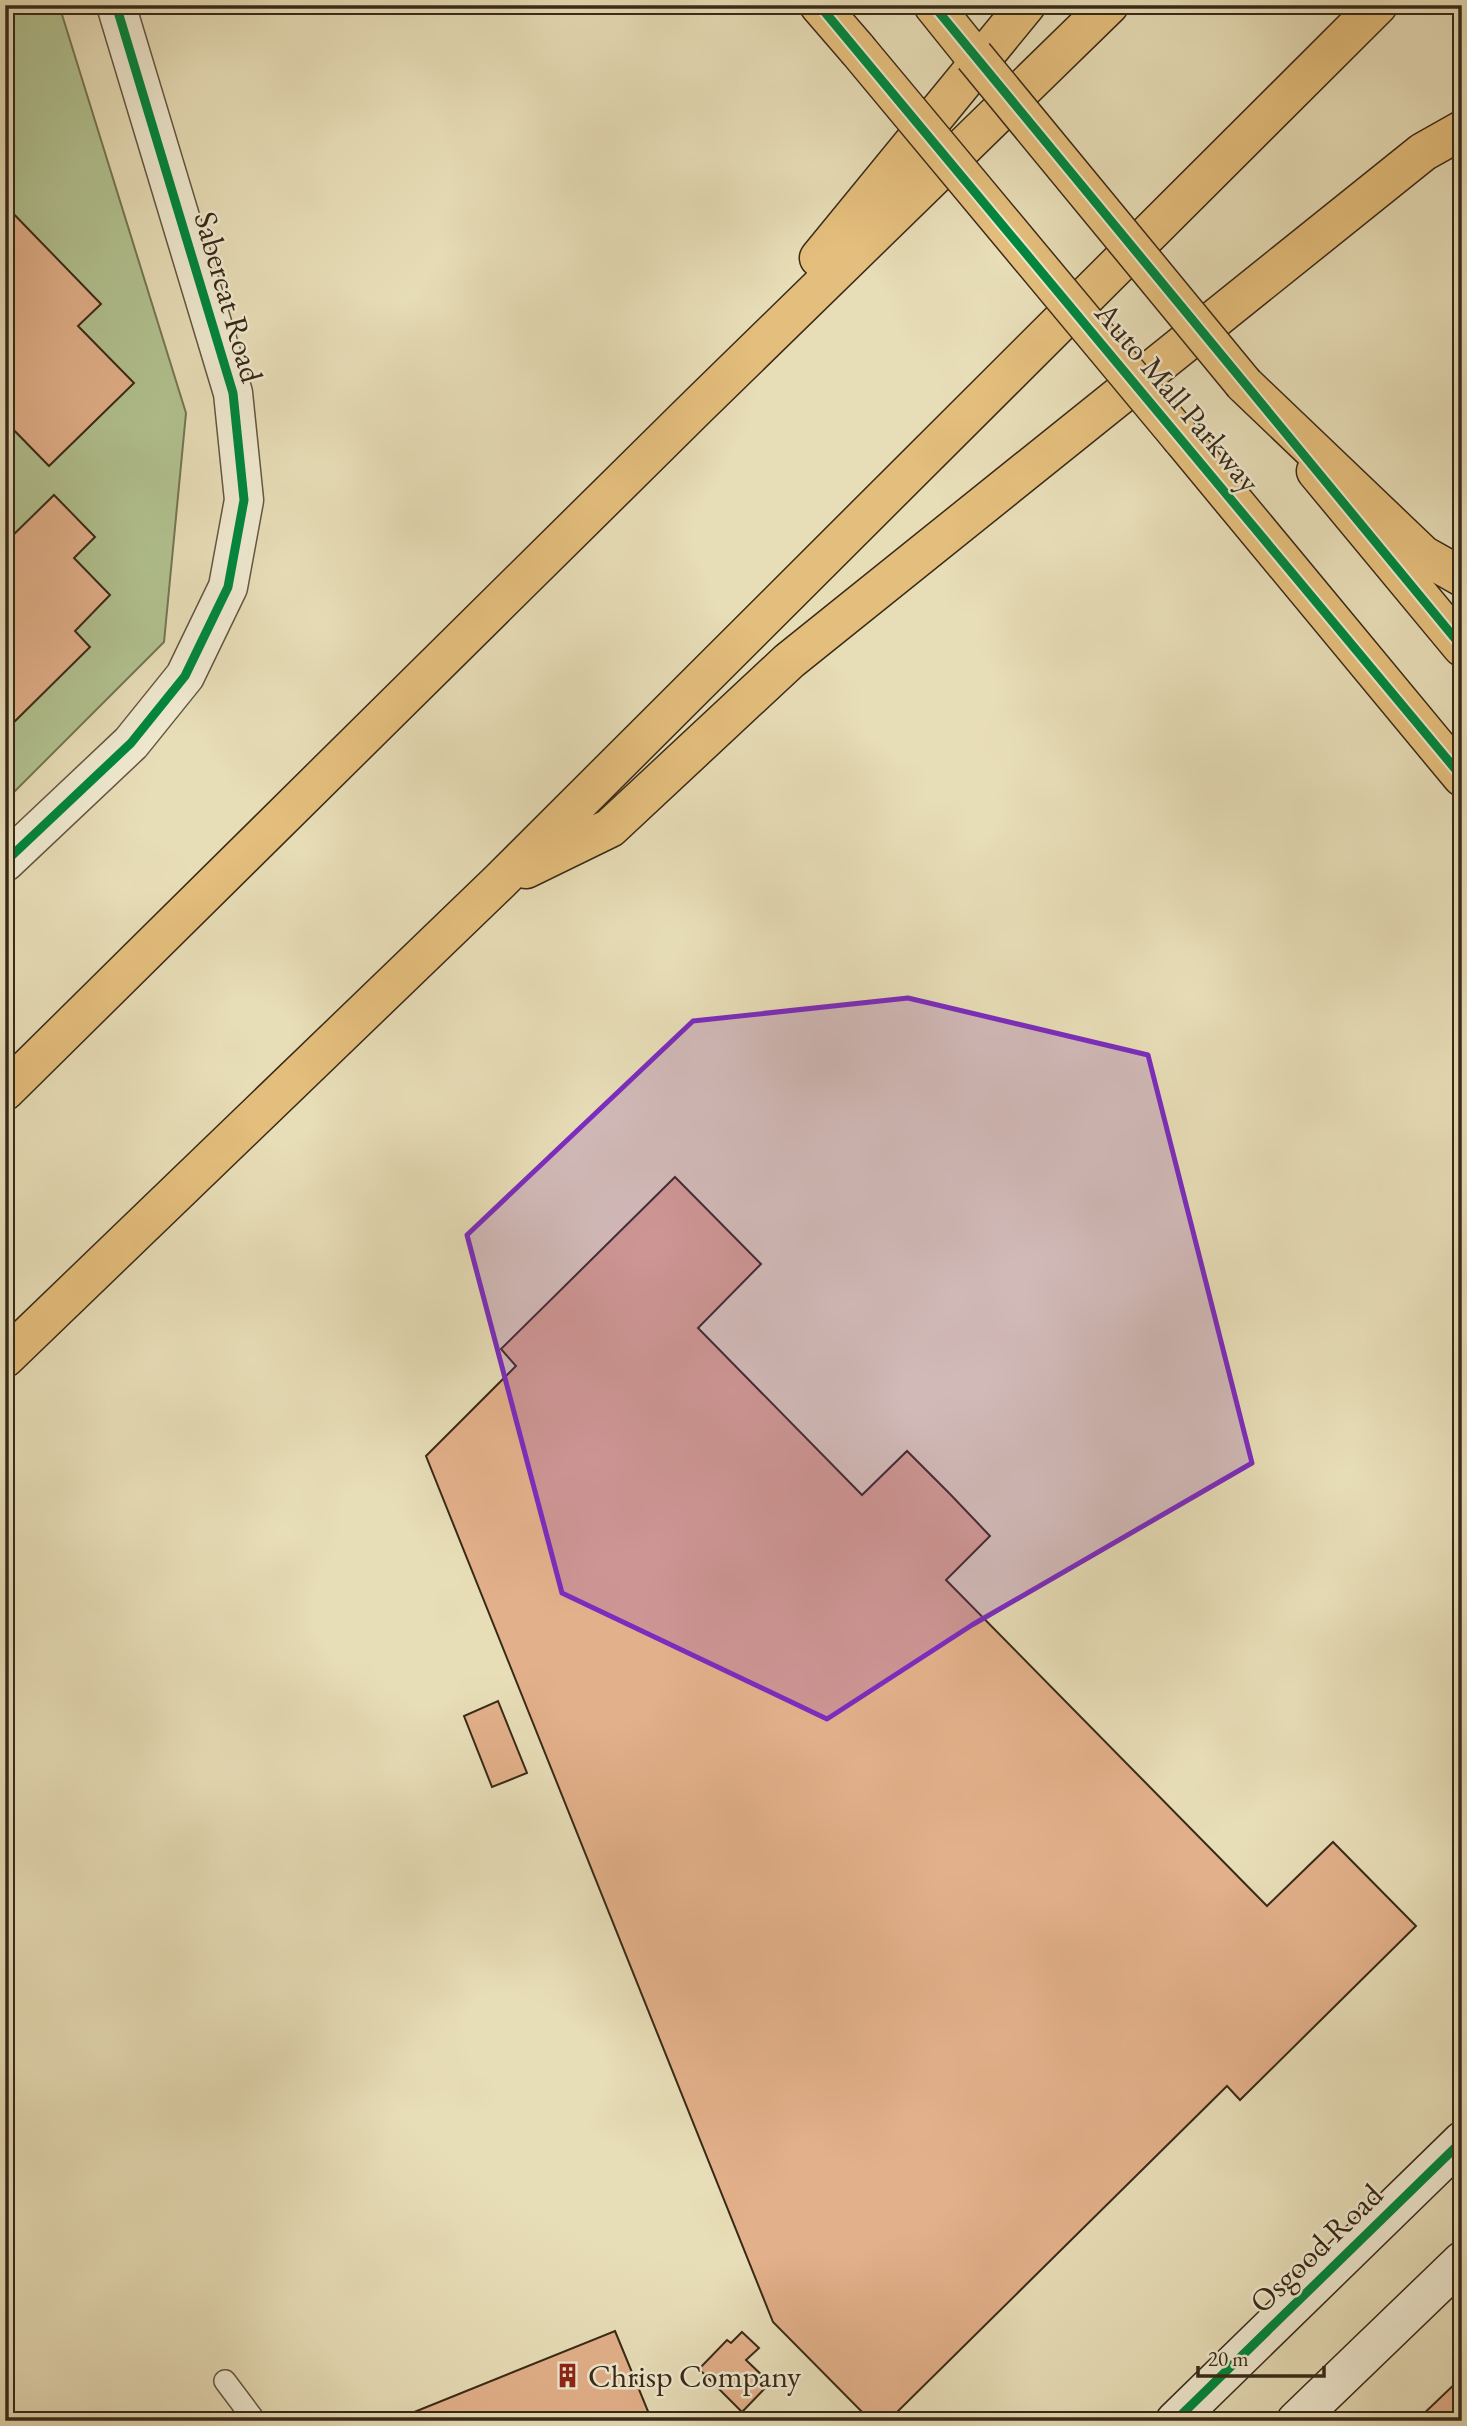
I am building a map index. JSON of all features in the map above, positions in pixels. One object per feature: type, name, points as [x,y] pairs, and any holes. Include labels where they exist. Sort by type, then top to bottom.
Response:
[{"type":"main road","name":"Auto Mall Parkway","points":[[819,5],[1462,777]]},
{"type":"main road","name":"Auto Mall Parkway","points":[[933,5],[1462,647]]},
{"type":"main road","points":[[699,405],[1026,5]]},
{"type":"main road","points":[[5,1091],[699,405],[1109,5]]},
{"type":"main road","points":[[5,1358],[499,882],[1378,5]]},
{"type":"main road","points":[[499,882],[610,828],[789,661],[1423,152],[1462,130]]},
{"type":"main road","points":[[1244,384],[1423,555],[1462,577]]},
{"type":"street","name":"Sabercat Road","points":[[5,862],[131,743],[185,676],[228,587],[243,500],[233,393],[116,5]]},
{"type":"street","name":"Osgood Road","points":[[1175,2421],[1462,2141]]},
{"type":"street","points":[[1296,2421],[1459,2269]]},
{"type":"lane","points":[[225,2381],[255,2421]]},
{"type":"highlighted area","points":[[908,998],[1148,1055],[1252,1463],[972,1625],[827,1719],[562,1593],[467,1235],[693,1021]]},
{"type":"green space","points":[[5,5],[59,5],[186,413],[164,642],[5,801]]},
{"type":"building","points":[[5,205],[101,304],[78,326],[134,383],[49,466],[5,421]]},
{"type":"building","points":[[54,495],[95,537],[74,558],[110,595],[75,631],[90,647],[5,731],[5,543]]},
{"type":"building","points":[[675,1177],[761,1264],[698,1328],[862,1495],[907,1451],[950,1494],[990,1536],[946,1580],[1267,1906],[1333,1842],[1416,1926],[1240,2100],[1227,2086],[888,2421],[871,2421],[773,2322],[426,1456],[516,1366],[501,1349]]},
{"type":"building","points":[[498,1701],[527,1773],[492,1787],[464,1716]]},
{"type":"building","name":"Chrisp Company","points":[[615,2331],[652,2421],[392,2421]]},
{"type":"building","points":[[742,2332],[759,2348],[746,2360],[770,2383],[742,2412],[699,2369],[727,2340],[731,2343]]},
{"type":"building","points":[[1462,2377],[1462,2421],[1416,2421]]},
{"type":"building","points":[[743,2412],[752,2421],[734,2421]]},
{"type":"cycle path","points":[[5,862],[131,743],[185,676],[228,587],[244,500],[233,393],[116,5]]},
{"type":"cycle path","points":[[819,5],[1462,777]]},
{"type":"cycle path","points":[[933,5],[1462,647]]},
{"type":"cycle path","points":[[1175,2421],[1462,2141]]},
{"type":"place","name":"Chrisp Company","points":[[568,2376]]}]
